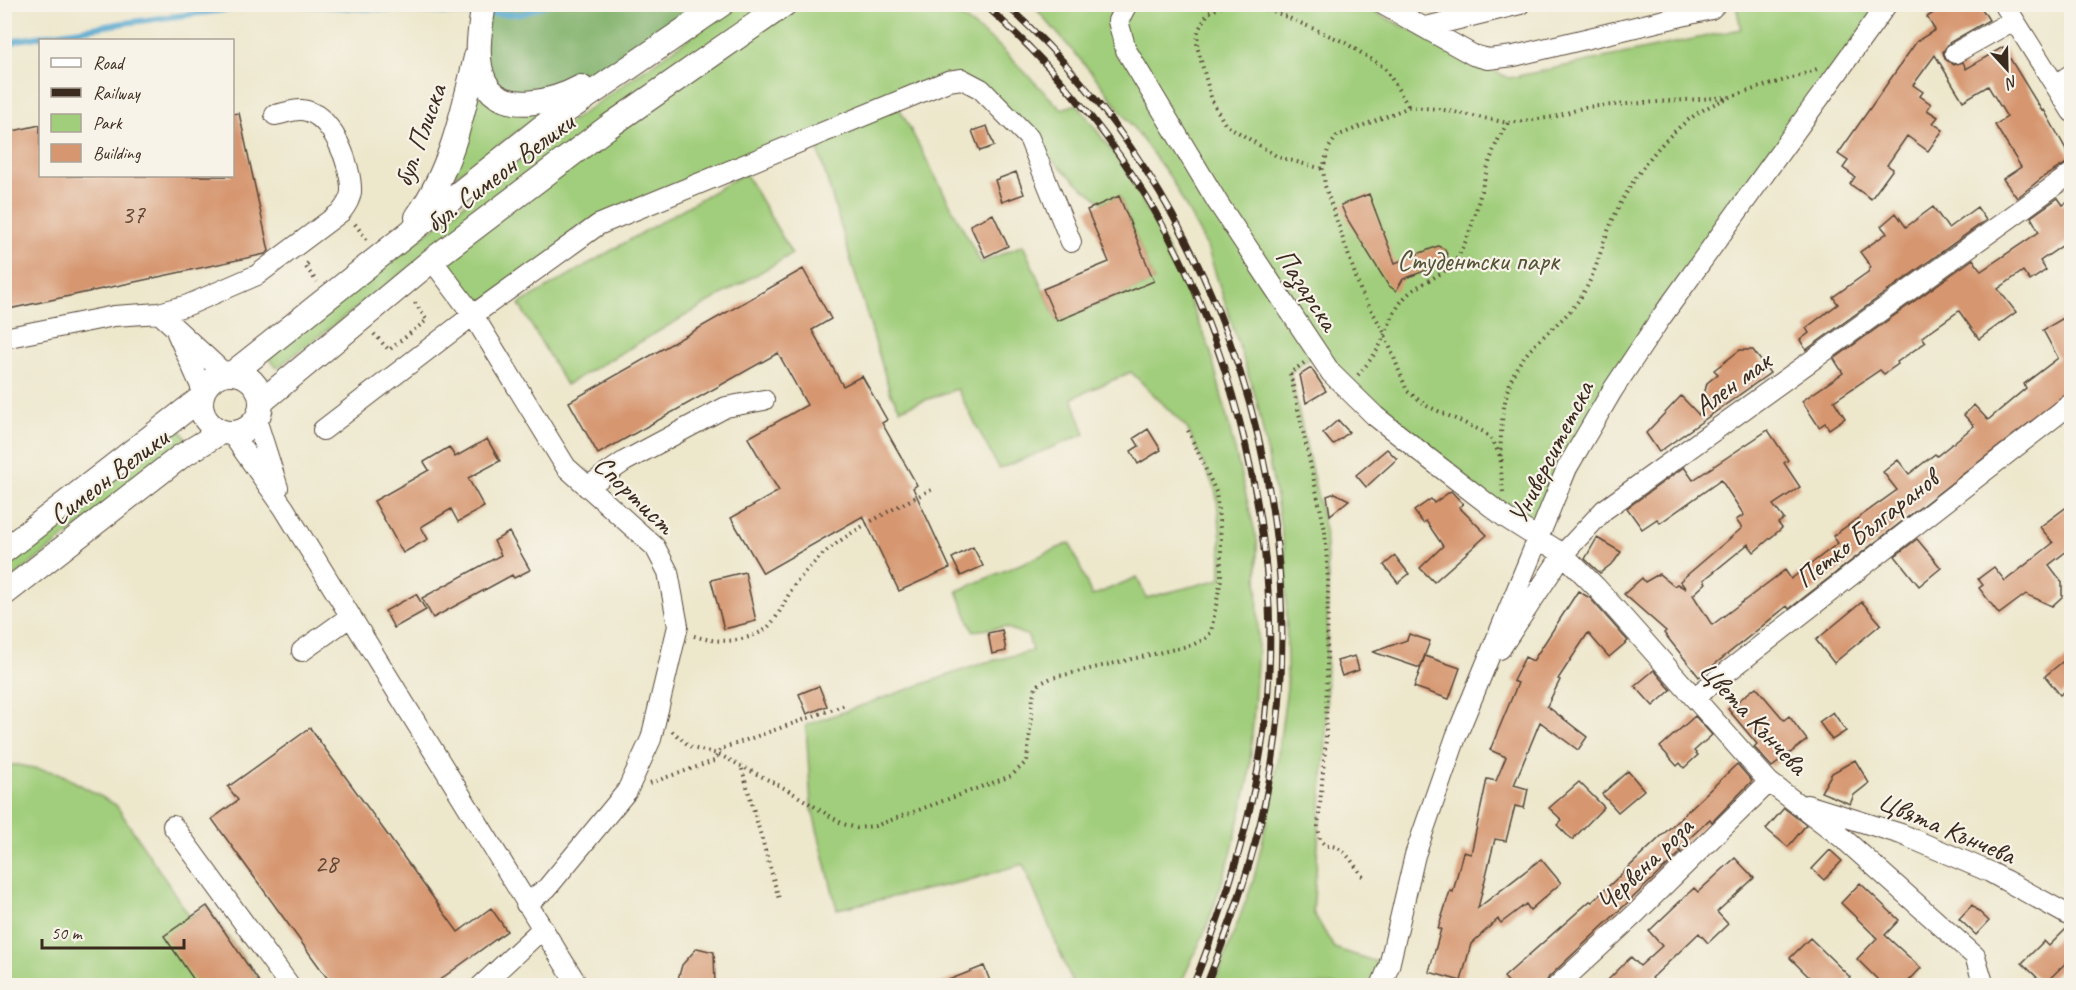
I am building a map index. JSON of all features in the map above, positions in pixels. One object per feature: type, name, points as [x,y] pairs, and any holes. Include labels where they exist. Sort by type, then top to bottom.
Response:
[{"type":"main road","points":[[484,4],[478,48],[485,83],[499,96],[514,102],[539,103],[560,99],[686,29]]},
{"type":"main road","name":"бул. Симеон Велики","points":[[229,373],[541,128],[722,4]]},
{"type":"main road","name":"бул. Симеон Велики","points":[[258,411],[432,260],[608,127],[785,4]]},
{"type":"main road","name":"бул. Плиска","points":[[402,237],[431,198],[444,171],[457,133],[478,48]]},
{"type":"main road","points":[[4,551],[202,395],[208,383],[229,373],[250,379],[260,393],[258,411],[240,431],[226,432],[207,422],[203,414],[202,395]]},
{"type":"main road","name":"Симеон Велики","points":[[4,594],[180,457],[226,432]]},
{"type":"street","name":"Пазарска","points":[[1127,4],[1118,21],[1126,50],[1218,203],[1316,354],[1346,390],[1375,416],[1506,518],[1537,538]]},
{"type":"street","points":[[1382,4],[1473,55],[1488,59],[1514,56],[1699,12],[1716,4]]},
{"type":"street","points":[[1426,27],[1520,4]]},
{"type":"street","name":"Университетска","points":[[1381,986],[1389,966],[1415,855],[1476,687],[1567,468],[1612,392],[1680,290],[1887,4]]},
{"type":"street","points":[[1955,53],[2009,12],[2063,80],[2072,112]]},
{"type":"street","points":[[323,430],[473,315],[598,225],[948,81],[962,79],[981,89],[1029,138],[1071,242]]},
{"type":"street","points":[[4,338],[114,316],[166,319],[188,305],[257,275],[341,212],[348,203],[351,190],[337,136],[326,122],[303,110],[275,115]]},
{"type":"street","name":"Ален мак","points":[[1476,687],[1563,554],[1604,510],[2072,174]]},
{"type":"street","name":"Спортист","points":[[432,260],[473,315],[566,467],[636,527],[655,547],[668,572],[678,626],[651,739],[627,791],[547,888],[526,904]]},
{"type":"street","points":[[166,319],[229,373]]},
{"type":"street","points":[[166,319],[202,395]]},
{"type":"street","points":[[587,487],[625,461],[726,407],[764,400]]},
{"type":"street","name":"Петко Българанов","points":[[1695,697],[2072,403]]},
{"type":"street","points":[[258,411],[284,508]]},
{"type":"street","points":[[226,432],[284,508],[578,986]]},
{"type":"street","name":"Цвета Кънчева","points":[[1537,538],[1563,554],[1695,697],[1769,782],[1845,840],[1975,956],[1984,986]]},
{"type":"street","points":[[302,651],[351,616]]},
{"type":"street","name":"Червена роза","points":[[1557,986],[1635,914],[1769,782]]},
{"type":"street","name":"Цвята Кънчева","points":[[1796,801],[1901,834],[1990,872],[2072,917]]},
{"type":"street","points":[[173,826],[290,986]]},
{"type":"street","points":[[481,986],[542,929]]},
{"type":"path","points":[[1227,4],[1208,14],[1198,31],[1197,46],[1212,101],[1225,124],[1278,157],[1323,169]]},
{"type":"path","points":[[1257,4],[1344,42],[1385,68],[1409,107]]},
{"type":"path","points":[[1502,461],[1493,441],[1484,432],[1427,406],[1407,391],[1384,332],[1361,292],[1325,186],[1323,169],[1328,148],[1337,136],[1409,107],[1439,109],[1508,123],[1554,117],[1585,107],[1729,96],[1788,80],[1821,67]]},
{"type":"path","points":[[1506,518],[1502,461],[1506,400],[1509,383],[1521,358],[1580,299],[1594,275],[1621,201],[1646,163],[1668,139],[1698,113],[1729,96]]},
{"type":"path","points":[[1346,390],[1378,349],[1397,308],[1411,291],[1447,271],[1458,255],[1473,221],[1496,140],[1508,123]]},
{"type":"path","points":[[389,350],[427,320]]},
{"type":"path","points":[[1316,354],[1290,374],[1324,530],[1328,580],[1326,739],[1318,826],[1320,840],[1326,846],[1333,845],[1342,850],[1363,877]]},
{"type":"path","points":[[656,716],[692,748],[718,754],[786,789],[843,825],[857,828],[875,826],[1011,776],[1027,761],[1033,696],[1037,686],[1042,682],[1205,639],[1211,632],[1221,579],[1221,538],[1216,492],[1187,428]]},
{"type":"path","points":[[678,626],[693,636],[712,642],[738,640],[759,633],[777,614],[798,581],[822,555],[842,540],[934,488]]},
{"type":"path","points":[[627,791],[714,761],[721,749],[845,705]]},
{"type":"path","points":[[742,768],[779,899]]},
{"type":"green space","points":[[484,5],[722,5],[560,99],[539,103],[485,83]]},
{"type":"green space","points":[[736,5],[779,5],[570,146],[277,368],[268,357],[562,128]]},
{"type":"green space","points":[[785,5],[946,5],[998,45],[1061,109],[1077,104],[1126,170],[1169,252],[1210,349],[1257,540],[1258,649],[1249,779],[1231,854],[1207,927],[1180,985],[1066,985],[1072,981],[1023,864],[966,881],[837,909],[811,805],[806,725],[983,663],[1032,651],[1028,636],[1005,627],[973,631],[957,591],[1070,543],[1092,596],[1137,577],[1146,598],[1221,579],[1221,538],[1216,492],[1187,428],[1131,372],[1072,398],[1085,434],[999,469],[957,389],[900,409],[890,392],[814,136],[598,225],[473,315],[432,260]],"holes":[[[963,79],[1082,187],[1103,203],[1119,196],[1154,281],[1057,321],[1023,245],[981,263],[896,102]]]},
{"type":"green space","name":"Студентски парк","points":[[1033,5],[1360,5],[1509,78],[1741,29],[1736,5],[1887,5],[1660,319],[1537,538],[1315,355],[1290,373],[1325,530],[1328,580],[1326,739],[1313,912],[1334,948],[1389,966],[1381,985],[1214,985],[1253,882],[1272,799],[1287,687],[1286,562],[1276,497],[1257,402],[1207,247],[1170,177],[1097,79]]},
{"type":"green space","points":[[480,85],[546,111],[454,177]]},
{"type":"green space","points":[[745,173],[792,254],[566,385],[519,304]]},
{"type":"green space","points":[[178,427],[188,441],[5,584],[5,562]]},
{"type":"green space","points":[[4,765],[18,765],[59,773],[116,805],[190,917],[207,906],[262,985],[5,985]]},
{"type":"building","points":[[1947,4],[1979,4],[1989,20],[1949,43],[1943,52],[1945,59],[1954,65],[1963,62],[1966,69],[2003,47],[2042,111],[2044,110],[2072,160],[2043,177],[2017,198],[2003,179],[2021,167],[1995,125],[2007,117],[1988,86],[1963,101],[1935,55],[1913,85],[1923,92],[1920,96],[1931,104],[1927,110],[1938,117],[1933,123],[1943,130],[1928,151],[1907,136],[1887,165],[1893,169],[1871,199],[1850,184],[1855,177],[1843,168],[1848,161],[1838,154],[1917,41],[1935,30],[1927,17]]},
{"type":"building","points":[[239,113],[269,251],[265,254],[4,310],[4,133],[39,125],[39,177],[234,177],[234,114]]},
{"type":"building","points":[[987,126],[994,146],[980,151],[972,131]]},
{"type":"building","points":[[1016,172],[1024,194],[1002,202],[995,180]]},
{"type":"building","points":[[1369,194],[1395,263],[1438,246],[1445,249],[1448,258],[1443,264],[1403,279],[1396,291],[1388,285],[1341,205]]},
{"type":"building","points":[[1119,196],[1154,281],[1057,321],[1043,289],[1109,262],[1087,210]]},
{"type":"building","points":[[2058,198],[2063,205],[2072,200],[2072,239],[2040,261],[2046,270],[2030,281],[2023,271],[1998,289],[2016,312],[1979,339],[1959,311],[1922,337],[1926,342],[1897,362],[1898,364],[1884,374],[1880,370],[1834,401],[1845,418],[1829,429],[1825,423],[1819,427],[1802,401],[1843,373],[1834,359],[1973,259],[1981,271],[2039,232],[2031,217]]},
{"type":"building","points":[[1933,207],[1948,228],[1977,207],[1986,220],[1806,350],[1800,340],[1809,333],[1806,328],[1838,304],[1833,297],[1868,272],[1871,267],[1860,252],[1887,233],[1881,226],[1896,213],[1906,227]]},
{"type":"building","points":[[993,214],[1008,246],[985,257],[970,225]]},
{"type":"building","points":[[803,269],[831,319],[812,330],[843,386],[862,376],[887,420],[882,423],[917,485],[913,488],[950,568],[899,591],[863,516],[763,573],[731,518],[779,491],[748,438],[807,405],[778,353],[598,454],[569,402]]},
{"type":"building","points":[[2072,313],[2072,390],[1789,609],[1787,606],[1699,677],[1664,633],[1666,631],[1624,594],[1642,578],[1645,582],[1659,574],[1674,586],[1677,584],[1686,589],[1680,581],[1742,528],[1736,520],[1744,515],[1721,480],[1660,523],[1657,519],[1642,529],[1627,508],[1684,467],[1693,480],[1768,430],[1788,460],[1784,463],[1800,487],[1773,505],[1784,519],[1778,523],[1782,528],[1754,552],[1748,544],[1704,580],[1706,583],[1693,595],[1712,625],[1785,570],[1791,579],[1838,543],[1833,536],[1897,490],[1883,472],[1898,460],[1909,474],[1935,454],[1937,456],[1974,426],[1964,415],[1974,405],[1988,420],[2026,388],[2024,384],[2058,358],[2043,330]]},
{"type":"building","points":[[1740,350],[1753,350],[1770,373],[1659,452],[1646,433],[1681,396],[1699,415],[1707,383],[1718,374],[1714,370]]},
{"type":"building","points":[[1311,368],[1326,391],[1306,403],[1300,375]]},
{"type":"building","points":[[1338,420],[1349,432],[1333,445],[1323,433]]},
{"type":"building","points":[[1148,429],[1161,450],[1138,464],[1131,451],[1139,446],[1134,438]]},
{"type":"building","points":[[487,439],[500,461],[468,478],[484,507],[458,522],[451,509],[421,527],[428,539],[403,553],[374,501],[429,470],[424,462],[449,447],[455,457]]},
{"type":"building","points":[[1387,449],[1397,459],[1366,487],[1356,475]]},
{"type":"building","points":[[1451,491],[1463,504],[1459,507],[1487,535],[1434,582],[1420,568],[1443,546],[1426,521],[1423,523],[1414,511],[1431,499],[1434,503]]},
{"type":"building","points":[[1335,493],[1349,500],[1330,515],[1327,496]]},
{"type":"building","points":[[2072,503],[2072,547],[2049,565],[2062,582],[2062,597],[2052,606],[2026,594],[1999,614],[1979,588],[1983,585],[1978,579],[1994,567],[2005,581],[2053,543],[2040,527]]},
{"type":"building","points":[[509,532],[530,570],[514,578],[512,575],[433,618],[422,598],[501,555],[494,541]]},
{"type":"building","points":[[1597,538],[1621,552],[1614,562],[1600,573],[1585,559]]},
{"type":"building","points":[[1917,539],[1941,568],[1919,586],[1895,556]]},
{"type":"building","points":[[973,547],[983,566],[961,576],[952,558]]},
{"type":"building","points":[[1395,556],[1409,574],[1398,583],[1384,565]]},
{"type":"building","points":[[745,572],[756,621],[724,629],[711,580]]},
{"type":"building","points":[[1578,591],[1590,598],[1628,641],[1609,657],[1588,633],[1558,679],[1560,680],[1547,706],[1587,737],[1578,750],[1540,722],[1514,785],[1528,789],[1524,808],[1515,806],[1506,841],[1495,839],[1478,908],[1541,859],[1561,883],[1530,910],[1526,904],[1501,923],[1498,919],[1471,944],[1461,981],[1429,972],[1441,929],[1438,929],[1450,891],[1453,892],[1463,852],[1471,854],[1487,779],[1496,781],[1506,757],[1490,750],[1518,683],[1513,681],[1525,657],[1533,661]]},
{"type":"building","points":[[416,594],[426,610],[394,628],[385,611]]},
{"type":"building","points":[[1862,602],[1881,624],[1834,663],[1816,640]]},
{"type":"building","points":[[1002,630],[1006,651],[992,654],[988,633]]},
{"type":"building","points":[[1409,634],[1430,641],[1420,668],[1373,652],[1407,640]]},
{"type":"building","points":[[2072,654],[2072,686],[2060,695],[2045,676]]},
{"type":"building","points":[[1355,656],[1359,670],[1342,676],[1337,661]]},
{"type":"building","points":[[1425,656],[1460,668],[1449,699],[1414,687]]},
{"type":"building","points":[[1654,670],[1671,690],[1653,706],[1635,686]]},
{"type":"building","points":[[819,686],[827,706],[807,714],[799,694]]},
{"type":"building","points":[[1756,687],[1784,720],[1789,716],[1807,740],[1772,767],[1754,747],[1757,744],[1728,709]]},
{"type":"building","points":[[1833,712],[1846,731],[1832,740],[1819,722]]},
{"type":"building","points":[[1695,716],[1712,735],[1694,751],[1698,755],[1684,768],[1680,763],[1677,766],[1660,747]]},
{"type":"building","points":[[310,728],[458,932],[491,908],[507,931],[431,986],[333,986],[212,819],[238,800],[228,787]]},
{"type":"building","points":[[1855,760],[1869,783],[1854,795],[1850,804],[1821,792],[1832,773]]},
{"type":"building","points":[[1737,764],[1752,781],[1712,822],[1710,819],[1678,849],[1681,852],[1549,977],[1544,986],[1512,986],[1504,977],[1590,901],[1592,902]]},
{"type":"building","points":[[1628,771],[1644,790],[1618,812],[1602,794]]},
{"type":"building","points":[[1579,782],[1604,807],[1572,840],[1557,825],[1562,820],[1549,808]]},
{"type":"building","points":[[1784,808],[1806,825],[1788,847],[1766,829]]},
{"type":"building","points":[[1830,850],[1842,861],[1824,880],[1812,869]]},
{"type":"building","points":[[1735,858],[1754,878],[1717,912],[1728,924],[1708,943],[1699,933],[1652,978],[1659,986],[1602,986],[1631,957],[1640,966],[1662,946],[1649,931],[1694,888],[1698,892]]},
{"type":"building","points":[[1860,883],[1899,920],[1885,935],[1921,968],[1904,986],[1884,986],[1857,959],[1877,938],[1841,903]]},
{"type":"building","points":[[1972,905],[1989,921],[1976,935],[1959,919]]},
{"type":"building","points":[[207,906],[262,986],[198,986],[164,936]]},
{"type":"building","points":[[2067,928],[2072,929],[2072,957],[2044,984],[2022,963],[2044,941],[2049,946]]},
{"type":"building","points":[[1810,938],[1850,977],[1842,986],[1818,986],[1790,958]]},
{"type":"building","points":[[697,948],[714,952],[715,986],[676,986],[682,965]]},
{"type":"building","points":[[984,966],[992,986],[936,986],[936,985]]},
{"type":"waterway","points":[[4,47],[18,40],[269,4]]},
{"type":"waterway","points":[[282,4],[477,14]]},
{"type":"waterway","points":[[487,14],[522,14],[547,4]]},
{"type":"railway","points":[[984,4],[1033,51],[1077,100],[1116,151],[1151,204],[1181,261],[1207,320],[1228,382],[1252,475],[1262,531],[1268,587],[1270,644],[1266,713],[1261,753],[1244,832],[1221,910],[1193,986]]},
{"type":"railway","points":[[1005,4],[1081,82],[1146,171],[1199,267],[1239,369],[1267,476],[1280,585],[1280,694],[1260,826],[1240,895],[1206,986]]}]
